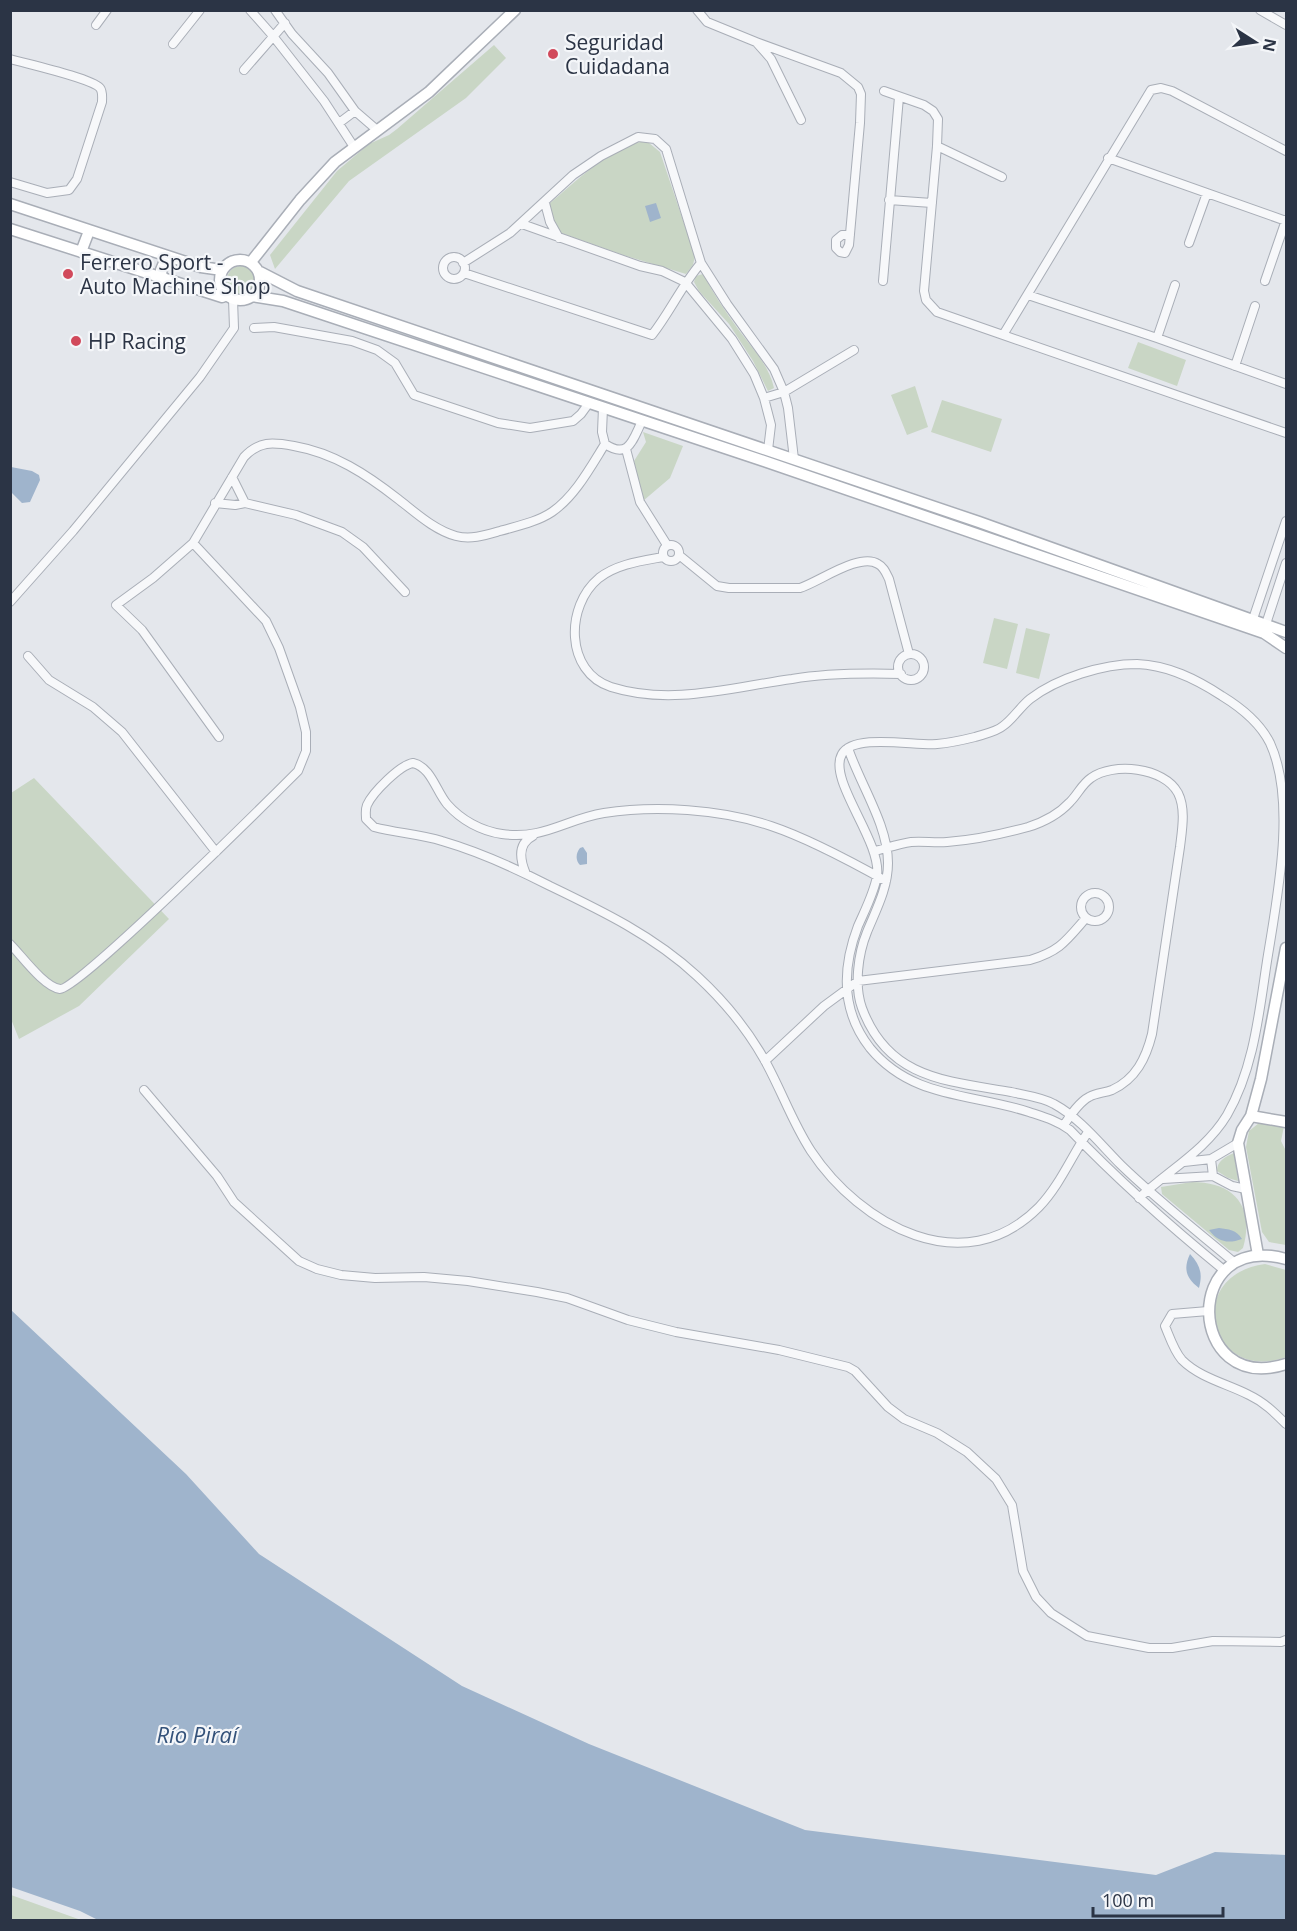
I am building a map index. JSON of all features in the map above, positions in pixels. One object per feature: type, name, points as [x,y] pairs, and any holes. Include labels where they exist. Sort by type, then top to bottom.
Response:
[{"type":"main road","points":[[251,262],[300,200],[335,162],[429,92],[515,10]]},
{"type":"main road","points":[[10,204],[168,256],[207,268],[222,270]]},
{"type":"main road","points":[[10,229],[222,297],[246,299],[252,296],[260,285],[260,272]]},
{"type":"main road","points":[[81,252],[89,231]]},
{"type":"main road","points":[[162,278],[161,270],[168,256]]},
{"type":"main road","points":[[230,297],[220,283],[222,270],[226,265],[238,259],[251,262],[260,272],[297,291],[979,522],[1287,632]]},
{"type":"main road","points":[[252,296],[283,301],[764,461],[1264,633],[1287,648]]},
{"type":"main road","points":[[764,461],[768,450]]},
{"type":"main road","points":[[1258,1255],[1238,1143],[1242,1130],[1251,1116],[1261,1079],[1287,948]]},
{"type":"main road","points":[[1251,1116],[1287,1122]]},
{"type":"main road","points":[[1287,1259],[1273,1255],[1258,1255],[1235,1263],[1216,1283],[1210,1296],[1208,1311],[1210,1327],[1217,1342],[1228,1355],[1242,1364],[1257,1369],[1287,1365]]},
{"type":"street","points":[[96,25],[107,10]]},
{"type":"street","points":[[173,44],[200,10]]},
{"type":"street","points":[[250,10],[273,36],[339,123],[354,147]]},
{"type":"street","points":[[275,10],[292,34],[328,73],[354,111],[377,130]]},
{"type":"street","points":[[697,10],[707,22],[841,73],[858,87],[861,94],[860,123],[850,235]]},
{"type":"street","points":[[1260,10],[1287,25]]},
{"type":"street","points":[[244,70],[285,23]]},
{"type":"street","points":[[756,42],[771,59],[801,120]]},
{"type":"street","points":[[10,59],[86,80],[100,88],[102,102],[77,179],[69,190],[47,193],[10,182]]},
{"type":"street","points":[[1003,335],[1150,90],[1161,88],[1172,91],[1287,151]]},
{"type":"street","points":[[884,91],[924,105],[933,111],[938,119],[924,291],[930,307],[937,312],[1287,433]]},
{"type":"street","points":[[883,281],[899,97]]},
{"type":"street","points":[[339,123],[354,111]]},
{"type":"street","points":[[463,263],[522,224],[573,175],[601,156],[638,136],[655,139],[666,149],[701,263],[727,304],[774,369],[788,408],[794,459]]},
{"type":"street","points":[[937,146],[1002,177]]},
{"type":"street","points":[[1108,158],[1286,220],[1265,281]]},
{"type":"street","points":[[1190,243],[1207,193]]},
{"type":"street","points":[[889,200],[932,203]]},
{"type":"street","points":[[545,203],[550,222],[559,238]]},
{"type":"street","points":[[522,224],[640,266],[662,271],[685,282],[732,339],[754,374],[764,398],[771,425],[768,450]]},
{"type":"street","points":[[458,258],[463,263],[464,273],[459,278],[452,279],[445,276],[443,269],[445,262],[458,258]]},
{"type":"street","points":[[464,273],[652,335],[666,317],[685,282],[701,263]]},
{"type":"street","points":[[1156,338],[1175,285]]},
{"type":"street","points":[[1028,295],[1287,384]]},
{"type":"street","points":[[10,602],[73,531],[200,377],[234,328],[230,297]]},
{"type":"street","points":[[1236,366],[1255,306]]},
{"type":"street","points":[[254,328],[274,327],[352,341],[377,350],[395,363],[414,395],[498,423],[530,428],[573,421],[589,403]]},
{"type":"street","points":[[764,398],[784,393],[854,350]]},
{"type":"street","points":[[219,737],[142,630],[116,605],[153,578],[193,543],[215,503],[252,448],[266,443],[284,444],[334,458],[358,471],[442,531],[465,538],[536,520],[552,512],[568,498],[605,444],[602,432],[603,408]]},
{"type":"street","points":[[605,444],[619,451],[626,449],[633,441],[642,421]]},
{"type":"street","points":[[626,449],[640,502],[666,545]]},
{"type":"street","points":[[232,477],[245,503]]},
{"type":"street","points":[[215,503],[235,505],[245,503],[296,515],[342,532],[363,547],[405,592]]},
{"type":"street","points":[[1253,619],[1287,521]]},
{"type":"street","points":[[10,944],[48,985],[65,989],[87,972],[216,852],[298,771],[306,751],[306,732],[289,674],[266,621],[193,543]]},
{"type":"street","points":[[666,545],[676,546],[679,555],[717,586],[729,588],[800,588],[857,562],[877,562],[884,568],[889,579],[909,654]]},
{"type":"street","points":[[663,557],[662,550],[666,545]]},
{"type":"street","points":[[679,555],[671,561],[663,557],[626,564],[598,579],[587,592],[578,610],[574,627],[582,664],[599,682],[611,687],[669,696],[707,693],[793,678],[838,674],[901,674],[911,680],[922,674],[924,666],[921,658],[909,654]]},
{"type":"street","points":[[1266,624],[1287,563]]},
{"type":"street","points":[[901,674],[900,662],[909,654]]},
{"type":"street","points":[[28,656],[49,680],[93,707],[122,732],[216,852]]},
{"type":"street","points":[[1139,1198],[1184,1162],[1216,1131],[1227,1115],[1246,1075],[1278,892],[1285,829],[1284,791],[1280,766],[1270,741],[1253,720],[1202,683],[1169,669],[1136,664],[1090,671],[1050,687],[1032,698],[1005,725],[983,734],[937,744],[868,742],[848,748],[841,756],[839,771],[875,851],[877,876],[853,939],[845,990],[851,1014],[871,1049],[897,1073],[927,1088],[1018,1108],[1064,1125],[1139,1198],[1165,1222],[1225,1271]]},
{"type":"street","points":[[848,748],[883,833],[886,848],[888,864],[886,881],[866,935],[858,981],[862,1008],[870,1025],[889,1052],[910,1068],[943,1080],[1053,1104],[1071,1115],[1149,1189],[1235,1263]]},
{"type":"street","points":[[534,835],[502,834],[477,827],[456,813],[422,766],[413,763],[400,768],[370,799],[366,807],[366,819],[374,826],[441,840],[499,860],[603,911],[656,942],[697,976],[728,1008],[765,1061],[802,1137],[812,1152],[844,1191],[873,1215],[905,1232],[925,1239],[970,1242],[993,1236],[1021,1222],[1039,1208],[1052,1192],[1088,1132]]},
{"type":"street","points":[[875,851],[911,842],[946,842],[985,837],[1036,824],[1061,810],[1086,782],[1108,770],[1126,768],[1141,771],[1168,782],[1177,792],[1181,802],[1180,847],[1147,1053],[1139,1068],[1127,1080],[1114,1089],[1087,1097],[1064,1125]]},
{"type":"street","points":[[526,874],[521,862],[522,848],[527,838],[581,819],[611,812],[650,809],[700,812],[742,818],[771,826],[886,881]]},
{"type":"street","points":[[765,1061],[824,1006],[858,981],[1030,960],[1059,949],[1086,918]]},
{"type":"street","points":[[144,1090],[217,1176],[234,1202],[299,1261],[341,1275],[375,1278],[424,1277],[468,1281],[537,1292],[567,1298],[628,1320],[676,1332],[779,1350],[848,1367],[855,1371],[888,1407],[904,1419],[937,1433],[967,1452],[996,1479],[1012,1505],[1023,1570],[1036,1597],[1051,1613],[1087,1636],[1149,1648],[1172,1648],[1213,1641],[1281,1642],[1287,1640]]},
{"type":"street","points":[[1184,1162],[1211,1159],[1238,1143]]},
{"type":"street","points":[[1211,1159],[1213,1176]]},
{"type":"street","points":[[1163,1179],[1213,1176],[1232,1186],[1246,1189]]},
{"type":"street","points":[[1208,1311],[1172,1314],[1168,1319],[1165,1326],[1172,1345],[1182,1360],[1198,1372],[1251,1396],[1274,1411],[1287,1424]]},
{"type":"green space","points":[[494,45],[506,58],[466,98],[349,181],[275,269],[270,255],[337,171],[369,144],[397,129]]},
{"type":"green space","points":[[644,141],[660,152],[695,256],[693,265],[686,274],[561,233],[555,226],[549,204],[605,158],[630,145]]},
{"type":"green space","points":[[241,266],[251,270],[255,280],[251,290],[241,294],[231,290],[227,280],[231,270]]},
{"type":"green space","points":[[703,274],[724,309],[764,364],[774,388],[768,391],[753,361],[729,324],[699,291],[694,282],[696,276]]},
{"type":"green space","points":[[1138,342],[1186,360],[1177,386],[1128,368]]},
{"type":"green space","points":[[915,386],[928,427],[907,435],[891,395]]},
{"type":"green space","points":[[942,400],[1002,419],[991,452],[931,432]]},
{"type":"green space","points":[[643,432],[683,446],[670,478],[643,501],[634,461],[646,442]]},
{"type":"green space","points":[[994,618],[1018,624],[1007,669],[983,663]]},
{"type":"green space","points":[[1026,628],[1050,634],[1039,679],[1016,673]]},
{"type":"green space","points":[[34,778],[169,919],[79,1006],[19,1039],[11,1019],[11,793]]},
{"type":"green space","points":[[1259,1123],[1284,1126],[1281,1141],[1286,1151],[1286,1245],[1269,1242],[1262,1232],[1246,1147],[1249,1131]]},
{"type":"green space","points":[[1234,1153],[1238,1181],[1217,1171],[1220,1162]]},
{"type":"green space","points":[[1192,1182],[1219,1186],[1238,1199],[1246,1220],[1246,1233],[1243,1248],[1238,1252],[1229,1250],[1162,1194],[1161,1187]]},
{"type":"green space","points":[[1265,1264],[1286,1270],[1286,1357],[1260,1362],[1239,1356],[1224,1343],[1216,1326],[1215,1306],[1222,1288],[1239,1273]]},
{"type":"green space","points":[[11,1895],[81,1920],[11,1920]]},
{"type":"water","points":[[656,203],[661,218],[650,222],[645,206]]},
{"type":"water","points":[[11,467],[32,471],[39,475],[40,480],[30,502],[22,503],[11,492]]},
{"type":"water","points":[[583,847],[587,853],[587,864],[580,865],[577,861],[577,854]]},
{"type":"water","points":[[1219,1228],[1235,1232],[1242,1239],[1224,1241],[1209,1230]]},
{"type":"water","points":[[1190,1254],[1200,1270],[1199,1288],[1191,1281],[1187,1273]]},
{"type":"water","name":"Río Piraí","points":[[11,1310],[186,1474],[259,1554],[462,1686],[589,1744],[805,1830],[1156,1875],[1215,1852],[1286,1855],[1286,1920],[98,1920],[80,1911],[11,1887]]},
{"type":"place","name":"Seguridad Cuidadana","points":[[553,54]]},
{"type":"place","name":"Ferrero Sport - Auto Machine Shop","points":[[68,274]]},
{"type":"place","name":"HP Racing","points":[[76,341]]}]
